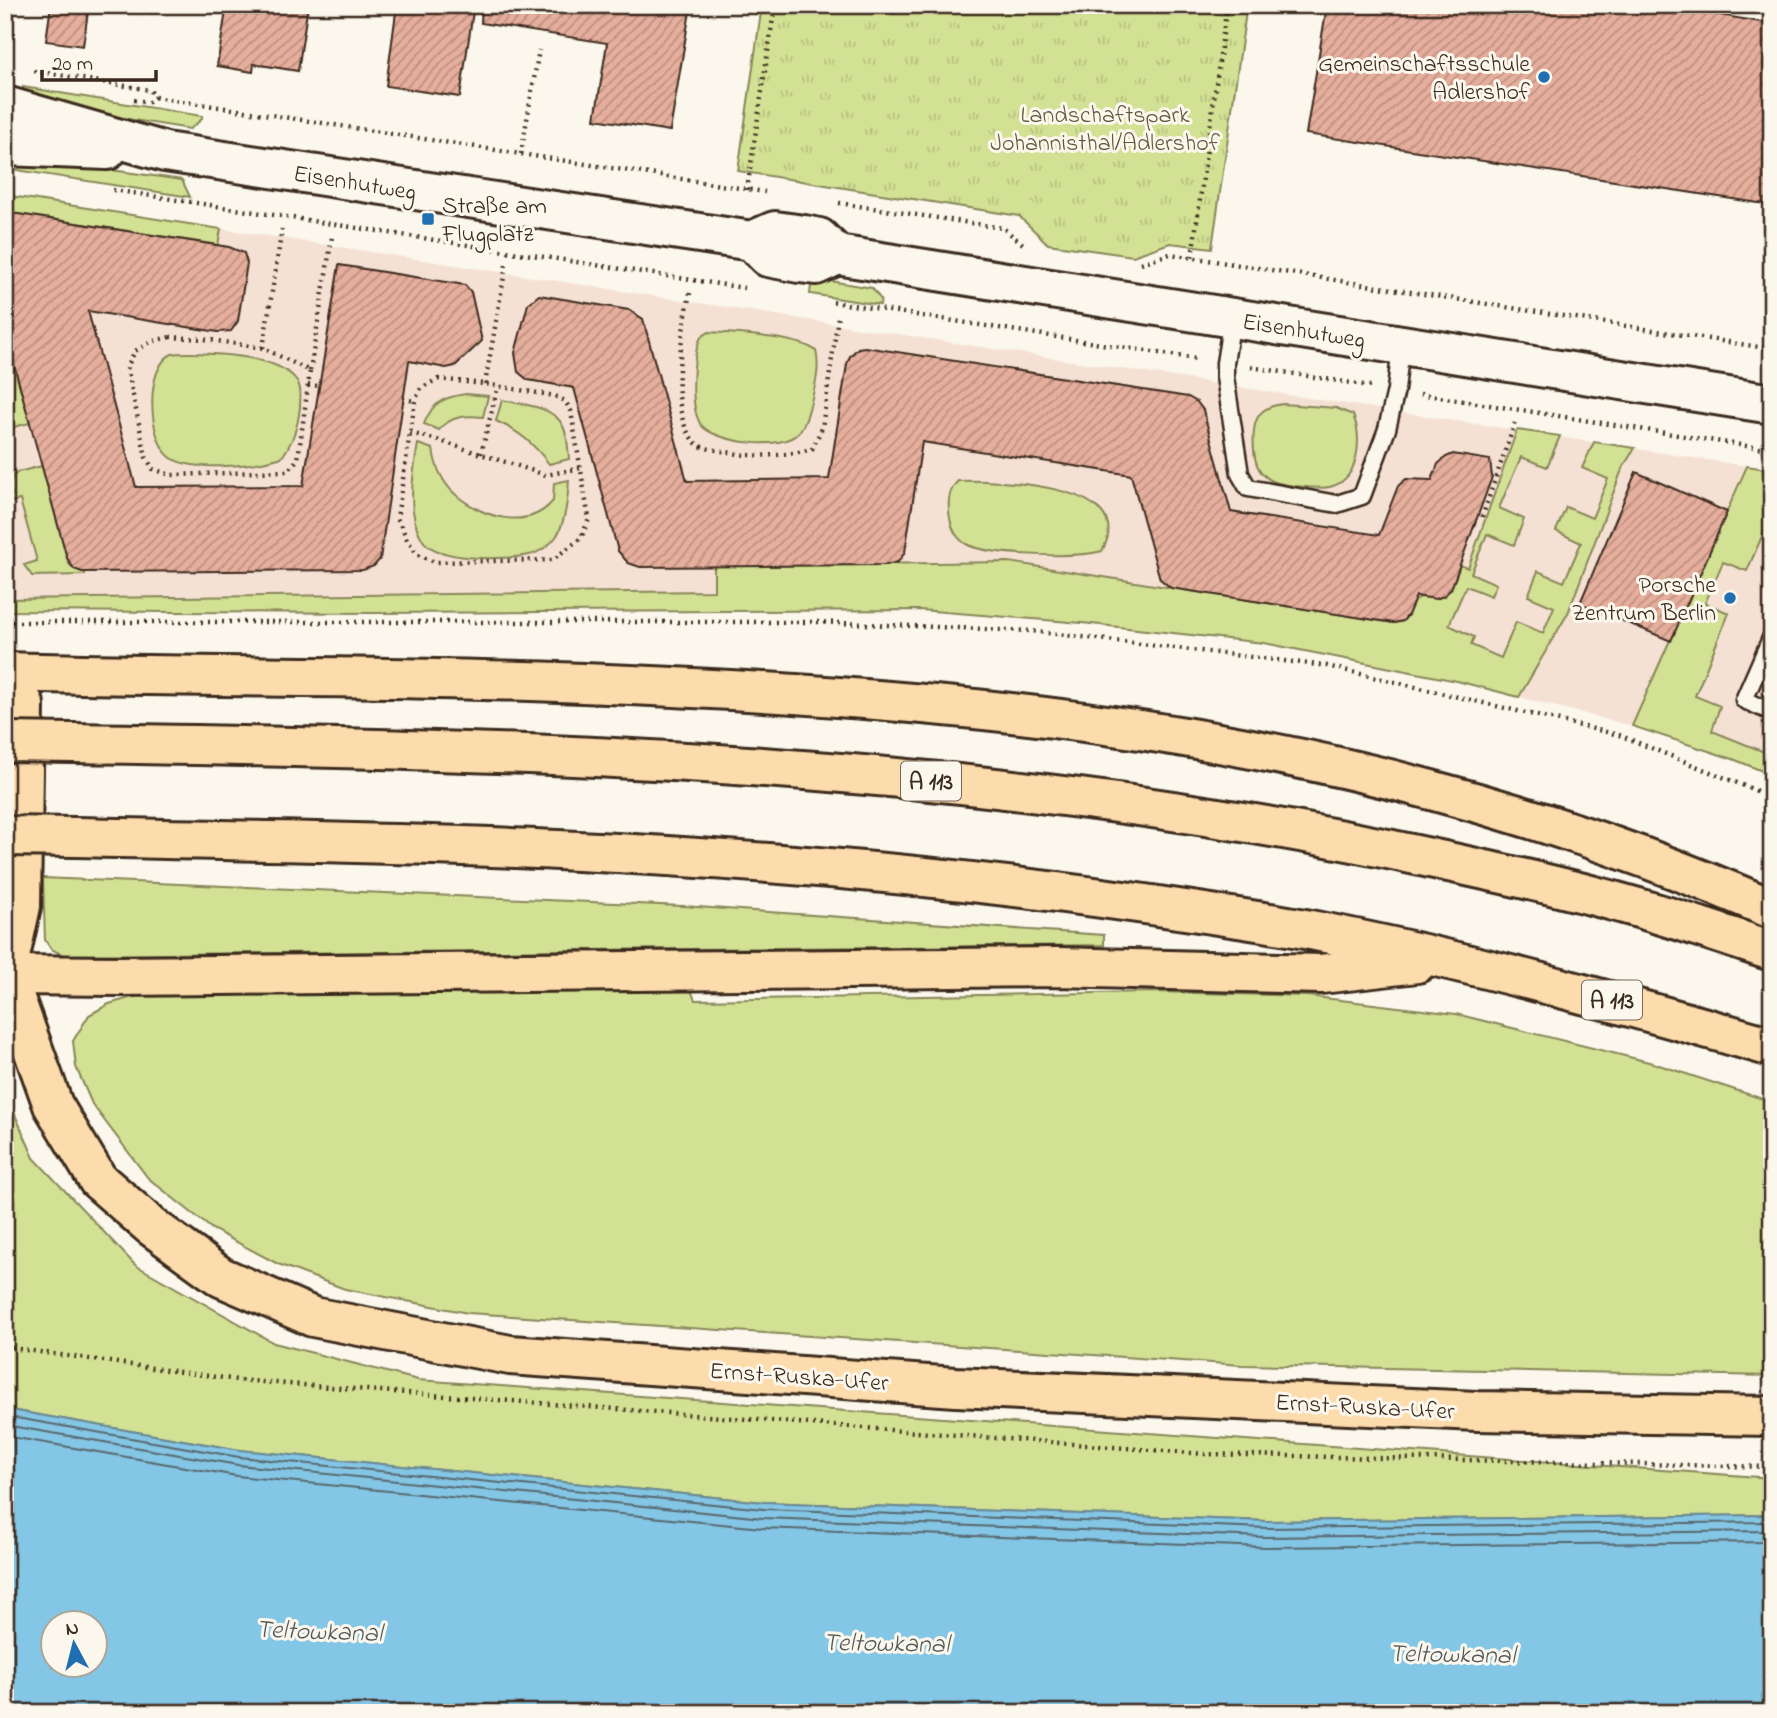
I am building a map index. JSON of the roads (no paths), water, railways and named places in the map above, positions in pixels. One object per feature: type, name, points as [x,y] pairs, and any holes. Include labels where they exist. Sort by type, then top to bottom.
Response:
[{"type":"main road","points":[[5,672],[583,683],[844,698],[1103,725],[1294,758],[1430,789],[1568,830],[1687,872],[1772,908]]},
{"type":"main road","points":[[5,672],[24,704],[21,905],[6,973],[120,976],[1058,967],[1321,974],[1450,959]]},
{"type":"main road","name":"A 113","points":[[5,741],[338,747],[575,755],[833,771],[1084,798],[1338,837],[1511,875],[1662,915],[1772,951]]},
{"type":"main road","name":"A 113","points":[[5,836],[555,850],[913,875],[1083,894],[1317,931],[1450,959],[1590,994],[1772,1047]]},
{"type":"main road","name":"Ernst-Ruska-Ufer","points":[[6,973],[53,1105],[98,1180],[151,1226],[221,1277],[313,1317],[510,1355],[956,1387],[1477,1411],[1772,1416]]},
{"type":"street","name":"Eisenhutweg","points":[[5,106],[165,152]]},
{"type":"street","name":"Eisenhutweg","points":[[5,146],[165,152],[752,242],[775,231],[804,235],[819,238],[837,255],[1772,404]]},
{"type":"lane","points":[[1232,319],[1225,363],[1240,474],[1248,488],[1337,504],[1362,496],[1387,429],[1396,390],[1401,346]]},
{"type":"lane","points":[[1772,636],[1744,700],[1772,712]]},
{"type":"water","name":"Teltowkanal","points":[[5,1409],[240,1450],[764,1502],[1267,1521],[1772,1515],[1772,1713],[5,1713]]},
{"type":"place","name":"Gemeinschaftsschule Adlershof","points":[[1544,77]]},
{"type":"place","name":"Straße am Flugplatz","points":[[428,219]]},
{"type":"place","name":"Porsche Zentrum Berlin","points":[[1730,598]]},
{"type":"park label","name":"Landschaftspark Johannisthal/Adlershof","points":[[1105,128]]}]
